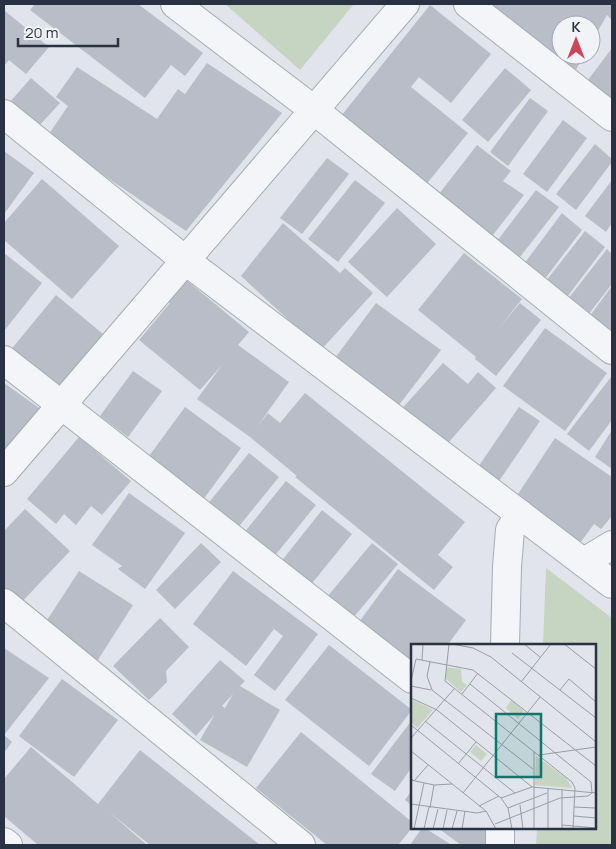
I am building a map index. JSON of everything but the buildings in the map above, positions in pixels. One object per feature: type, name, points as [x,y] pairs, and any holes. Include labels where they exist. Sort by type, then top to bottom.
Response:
[{"type":"street","points":[[176,4],[314,110],[612,350]]},
{"type":"street","points":[[4,472],[405,4]]},
{"type":"street","points":[[468,4],[612,117]]},
{"type":"street","points":[[4,114],[186,261],[612,584]]},
{"type":"street","points":[[4,360],[411,678]]},
{"type":"street","points":[[505,644],[506,567],[510,530],[520,514]]},
{"type":"street","points":[[584,562],[612,545]]},
{"type":"street","points":[[4,603],[301,845]]},
{"type":"street","points":[[500,829],[500,845]]},
{"type":"street","points":[[4,842],[8,845]]},
{"type":"green space","points":[[225,4],[354,4],[300,70]]},
{"type":"green space","points":[[546,568],[612,618],[612,845],[536,845],[537,829],[596,829],[596,644],[543,644]]}]
